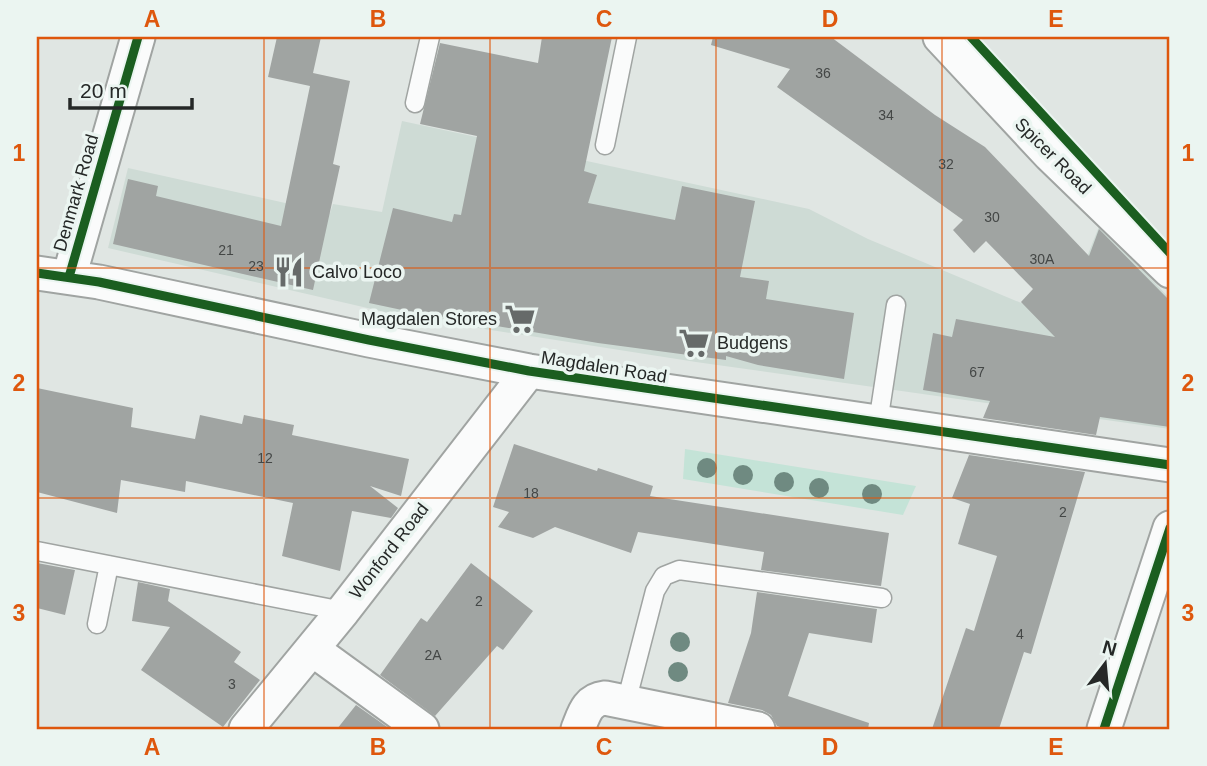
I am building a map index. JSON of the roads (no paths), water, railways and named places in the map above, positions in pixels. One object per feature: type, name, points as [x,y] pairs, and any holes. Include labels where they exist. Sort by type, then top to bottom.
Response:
[{"type":"street","name":"Denmark Road","points":[[53,275],[138,37]]},
{"type":"street","name":"Spicer Road","points":[[940,37],[1050,155],[1170,271]]},
{"type":"street","name":"Magdalen Road","points":[[53,275],[528,371],[1170,465]]},
{"type":"street","name":"Wonford Road","points":[[246,729],[343,611],[528,371]]},
{"type":"street","points":[[1104,729],[1170,528]]},
{"type":"street","points":[[312,649],[422,729]]},
{"type":"street","points":[[578,729],[585,710],[597,699],[758,729]]},
{"type":"lane","points":[[415,103],[430,37]]},
{"type":"lane","points":[[605,145],[626,37]]},
{"type":"lane","points":[[878,423],[896,305]]},
{"type":"lane","points":[[37,551],[343,611]]},
{"type":"lane","points":[[97,624],[109,565]]},
{"type":"lane","points":[[639,705],[655,591],[664,576],[679,570],[882,598]]},
{"type":"place","name":"Calvo Loco","points":[[289,272]]},
{"type":"place","name":"Magdalen Stores","points":[[520,319]]},
{"type":"place","name":"Budgens","points":[[694,343]]}]
